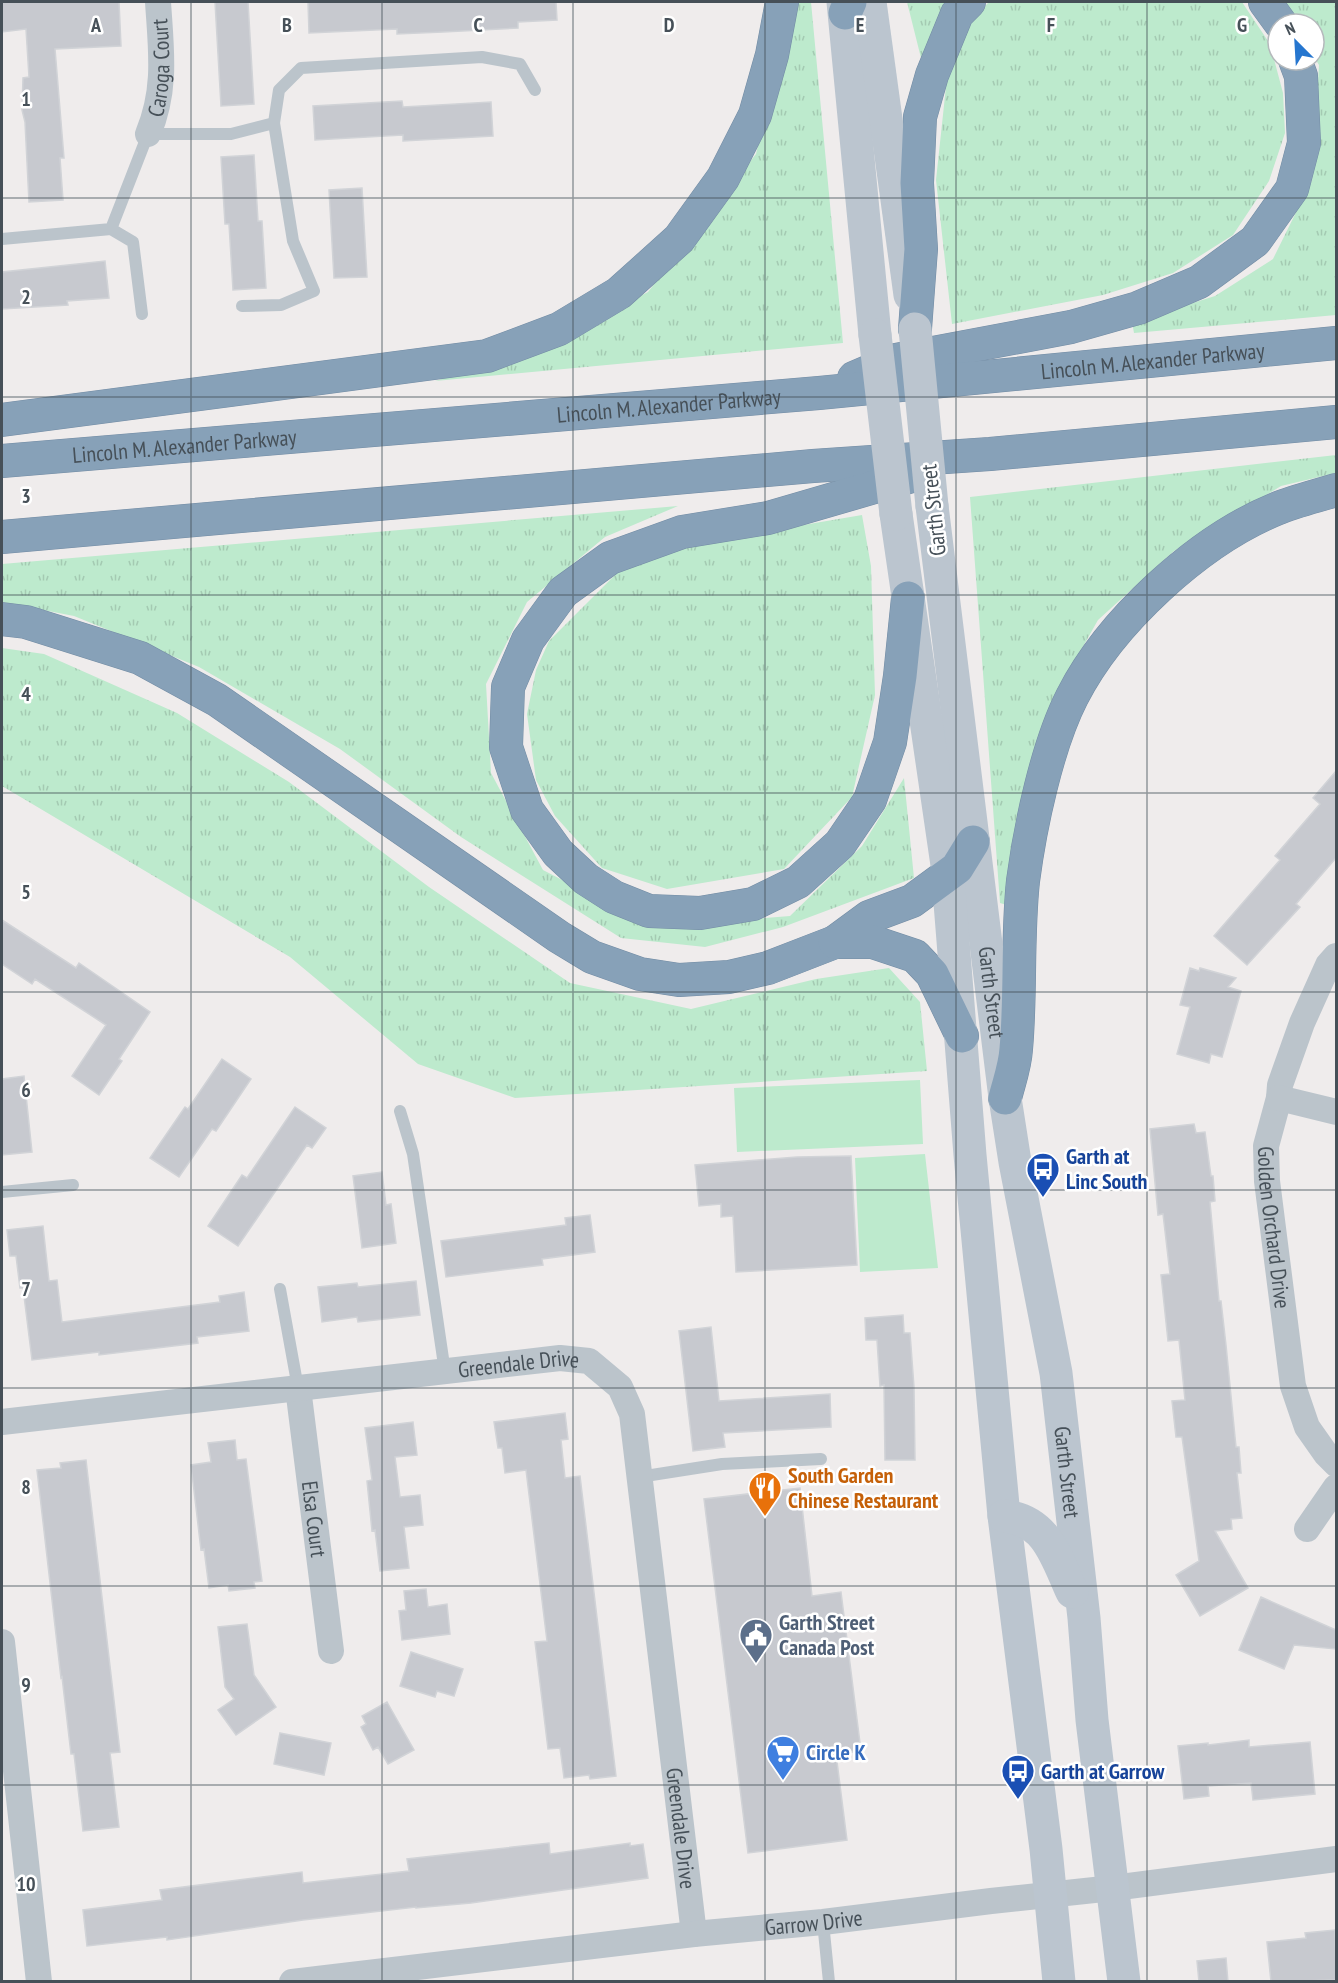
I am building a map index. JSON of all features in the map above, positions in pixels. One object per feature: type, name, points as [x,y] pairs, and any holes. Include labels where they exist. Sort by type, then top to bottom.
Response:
[{"type":"highway","points":[[2,420],[488,356],[559,329],[619,293],[679,239],[723,178],[755,115],[772,55],[782,2]]},
{"type":"highway","points":[[915,329],[921,249],[917,183],[921,117],[932,75],[957,14],[969,2]]},
{"type":"highway","points":[[819,393],[896,360],[1071,327],[1138,308],[1199,282],[1255,240],[1292,189],[1304,143],[1300,72]]},
{"type":"highway","name":"Lincoln M. Alexander Parkway","points":[[2,461],[819,393],[1336,343]]},
{"type":"highway","points":[[2,537],[813,466],[990,454],[1336,422]]},
{"type":"highway","points":[[908,598],[890,742],[870,800],[840,844],[798,882],[753,904],[700,913],[649,911],[614,897],[586,879],[558,853],[527,810],[506,747],[508,687],[528,640],[564,592],[610,558],[681,532],[768,518],[990,454]]},
{"type":"highway","points":[[1005,1098],[1016,1051],[1023,881],[1036,810],[1049,759],[1072,697],[1100,652],[1150,594],[1208,545],[1275,509],[1336,490]]},
{"type":"highway","points":[[2,619],[26,622],[140,658],[217,700],[592,957],[640,974],[679,980],[729,977],[768,968],[836,942],[869,916],[912,901],[948,876],[957,868],[973,842]]},
{"type":"highway","points":[[836,942],[873,942],[915,956],[932,974],[962,1036]]},
{"type":"main road","name":"Garth Street","points":[[852,4],[915,329],[932,506],[1005,1098],[1015,1162],[1056,1373],[1084,1618],[1092,1720],[1124,1982]]},
{"type":"main road","name":"Garth Street","points":[[852,4],[874,335],[896,514],[948,876],[970,1155],[1004,1516],[1059,1982]]},
{"type":"main road","points":[[1004,1516],[1020,1517],[1034,1525],[1049,1543],[1084,1618]]},
{"type":"street","name":"Caroga Court","points":[[148,134],[160,97],[162,65],[158,2]]},
{"type":"street","name":"Golden Orchard Drive","points":[[1336,956],[1328,965],[1302,1023],[1280,1085],[1279,1098],[1266,1146],[1267,1181],[1293,1386],[1306,1427],[1336,1464]]},
{"type":"street","points":[[1279,1098],[1336,1113]]},
{"type":"street","name":"Greendale Drive","points":[[2,1422],[560,1358],[590,1361],[620,1387],[632,1414],[694,1934]]},
{"type":"street","name":"Elsa Court","points":[[298,1388],[332,1651]]},
{"type":"street","points":[[1307,1529],[1336,1487]]},
{"type":"street","points":[[2,1642],[39,1982]]},
{"type":"street","name":"Garrow Drive","points":[[292,1982],[694,1934],[1050,1896],[1336,1859]]},
{"type":"lane","points":[[242,306],[281,305],[314,291],[293,241],[274,123],[279,90],[302,68],[482,57],[520,64],[535,90]]},
{"type":"lane","points":[[111,229],[148,134],[231,134],[274,123]]},
{"type":"lane","points":[[2,239],[111,229],[133,242],[142,314]]},
{"type":"lane","points":[[400,1111],[413,1154],[444,1372]]},
{"type":"lane","points":[[2,1192],[73,1185]]},
{"type":"lane","points":[[280,1289],[298,1388]]},
{"type":"lane","points":[[639,1477],[722,1464],[821,1459]]},
{"type":"lane","points":[[822,1922],[829,1982]]},
{"type":"green space","points":[[791,2],[811,2],[843,343],[435,381],[524,355],[648,292],[756,154]]},
{"type":"green space","points":[[907,2],[948,2],[922,62]]},
{"type":"green space","points":[[989,2],[1242,2],[1266,38],[1266,72],[1277,72],[1283,93],[1285,133],[1269,181],[1233,235],[1173,273],[1103,295],[952,324],[936,180],[948,68],[971,20]]},
{"type":"green space","points":[[1280,2],[1336,2],[1336,315],[1134,333],[1132,322],[1215,296],[1273,259],[1312,180],[1319,72],[1326,72],[1326,12],[1286,12]]},
{"type":"green space","points":[[1336,455],[1336,473],[1281,486],[1174,551],[1098,620],[1050,705],[1010,906],[1000,903],[970,497]]},
{"type":"green space","points":[[678,506],[605,537],[527,602],[486,684],[491,773],[543,870],[653,927],[790,916],[862,846],[904,778],[914,878],[783,927],[705,947],[621,938],[461,837],[340,749],[199,667],[74,616],[2,602],[2,564]]},
{"type":"green space","points":[[862,515],[871,566],[875,695],[852,797],[784,869],[667,889],[602,868],[555,816],[536,780],[527,714],[536,670],[549,641],[619,571],[703,542]]},
{"type":"green space","points":[[2,648],[44,654],[177,713],[289,782],[429,887],[570,983],[691,1009],[816,979],[889,968],[920,1002],[927,1071],[515,1098],[418,1064],[290,957],[2,786]]},
{"type":"green space","points":[[920,1080],[923,1144],[737,1152],[734,1088]]},
{"type":"green space","points":[[925,1154],[938,1268],[860,1272],[855,1158]]},
{"type":"building","points":[[2,2],[119,2],[121,46],[55,49],[64,158],[60,158],[63,200],[29,202],[25,122],[22,110],[23,78],[29,77],[26,29],[2,32]]},
{"type":"building","points":[[215,2],[248,2],[254,104],[221,106]]},
{"type":"building","points":[[308,2],[556,2],[557,20],[518,22],[518,28],[443,32],[397,34],[397,29],[309,33]]},
{"type":"building","points":[[402,101],[403,107],[491,102],[493,136],[403,141],[403,135],[315,140],[313,106]]},
{"type":"building","points":[[254,155],[258,221],[262,221],[266,288],[233,290],[229,224],[225,224],[221,157]]},
{"type":"building","points":[[362,188],[367,277],[334,278],[329,190]]},
{"type":"building","points":[[105,261],[109,298],[67,301],[68,305],[2,309],[2,272]]},
{"type":"building","points":[[1336,771],[1336,858],[1296,904],[1300,907],[1247,965],[1214,936],[1280,860],[1275,856],[1320,804],[1313,798]]},
{"type":"building","points":[[2,920],[76,968],[79,963],[150,1012],[119,1059],[122,1061],[99,1095],[72,1076],[106,1025],[35,979],[32,984],[2,964]]},
{"type":"building","points":[[1190,968],[1199,971],[1200,968],[1236,978],[1228,987],[1241,991],[1222,1057],[1211,1054],[1209,1063],[1177,1054],[1190,1007],[1180,1005]]},
{"type":"building","points":[[222,1059],[251,1079],[216,1131],[212,1129],[179,1177],[150,1158],[185,1107],[188,1109]]},
{"type":"building","points":[[24,1076],[32,1152],[2,1155],[2,1079]]},
{"type":"building","points":[[295,1107],[326,1128],[312,1148],[307,1145],[238,1246],[208,1226],[242,1175],[247,1178]]},
{"type":"building","points":[[1194,1124],[1196,1133],[1205,1132],[1211,1176],[1213,1176],[1215,1201],[1210,1202],[1219,1301],[1221,1301],[1236,1447],[1239,1447],[1241,1473],[1237,1473],[1242,1518],[1231,1519],[1232,1529],[1215,1531],[1248,1588],[1200,1616],[1176,1575],[1199,1561],[1182,1437],[1176,1437],[1172,1401],[1185,1400],[1179,1340],[1168,1341],[1161,1275],[1170,1274],[1163,1214],[1158,1215],[1150,1129]]},
{"type":"building","points":[[851,1156],[857,1265],[736,1272],[733,1216],[721,1217],[721,1204],[699,1206],[695,1165],[797,1157]]},
{"type":"building","points":[[382,1172],[386,1205],[391,1204],[396,1243],[362,1248],[353,1176]]},
{"type":"building","points":[[590,1215],[595,1252],[542,1259],[543,1265],[446,1277],[441,1241],[566,1225],[565,1218]]},
{"type":"building","points":[[43,1226],[49,1281],[57,1280],[62,1322],[220,1302],[219,1296],[244,1292],[249,1331],[197,1337],[198,1343],[99,1355],[99,1352],[32,1360],[23,1288],[20,1288],[16,1256],[10,1256],[7,1230]]},
{"type":"building","points":[[416,1281],[420,1315],[358,1322],[357,1317],[322,1322],[318,1287],[357,1283],[358,1287]]},
{"type":"building","points":[[903,1315],[904,1333],[910,1333],[914,1387],[915,1460],[885,1460],[884,1385],[880,1386],[877,1340],[866,1340],[865,1318]]},
{"type":"building","points":[[711,1327],[719,1401],[830,1394],[831,1427],[723,1433],[725,1447],[693,1451],[679,1331]]},
{"type":"building","points":[[565,1413],[568,1439],[561,1440],[565,1478],[580,1476],[616,1776],[590,1779],[589,1775],[564,1778],[560,1748],[548,1749],[535,1642],[547,1641],[526,1470],[505,1473],[502,1448],[498,1448],[494,1422]]},
{"type":"building","points":[[413,1422],[417,1455],[395,1457],[400,1497],[420,1495],[423,1525],[404,1527],[409,1568],[380,1571],[375,1530],[372,1531],[367,1481],[372,1480],[365,1428]]},
{"type":"building","points":[[235,1440],[237,1460],[246,1459],[262,1581],[254,1582],[255,1588],[229,1591],[228,1585],[209,1588],[204,1549],[201,1550],[191,1465],[211,1462],[208,1443]]},
{"type":"building","points":[[86,1460],[120,1752],[110,1753],[119,1827],[83,1831],[74,1754],[71,1754],[61,1678],[37,1470],[61,1468],[60,1463]]},
{"type":"building","points":[[800,1488],[812,1596],[841,1592],[861,1751],[836,1754],[847,1840],[748,1853],[704,1499]]},
{"type":"building","points":[[426,1589],[428,1607],[447,1604],[450,1634],[402,1640],[399,1611],[406,1610],[404,1591]]},
{"type":"building","points":[[1261,1597],[1336,1630],[1336,1649],[1294,1645],[1284,1669],[1239,1650]]},
{"type":"building","points":[[247,1624],[254,1675],[276,1707],[236,1735],[218,1710],[234,1699],[225,1687],[218,1627]]},
{"type":"building","points":[[411,1652],[463,1669],[454,1696],[437,1691],[435,1697],[400,1686]]},
{"type":"building","points":[[387,1702],[414,1750],[388,1764],[378,1747],[373,1750],[361,1727],[366,1724],[362,1716]]},
{"type":"building","points":[[280,1733],[331,1743],[324,1775],[274,1764]]},
{"type":"building","points":[[1249,1740],[1249,1747],[1310,1742],[1315,1794],[1253,1800],[1251,1783],[1208,1786],[1209,1796],[1184,1799],[1178,1746]]},
{"type":"building","points":[[549,1843],[550,1854],[630,1843],[630,1846],[643,1844],[648,1878],[471,1903],[303,1920],[167,1940],[167,1937],[87,1946],[83,1910],[162,1900],[160,1890],[302,1872],[303,1883],[409,1871],[407,1859]]},
{"type":"building","points":[[1335,1930],[1336,1980],[1271,1982],[1267,1942],[1306,1938],[1305,1933]]},
{"type":"building","points":[[1226,1958],[1228,1982],[1199,1982],[1197,1961]]},
{"type":"place","name":"Garth at Linc South","points":[[1043,1198]]},
{"type":"place","name":"South Garden Chinese Restaurant","points":[[765,1517]]},
{"type":"place","name":"Garth Street Canada Post","points":[[756,1664]]},
{"type":"place","name":"Circle K","points":[[783,1781]]},
{"type":"place","name":"Garth at Garrow","points":[[1018,1800]]}]
